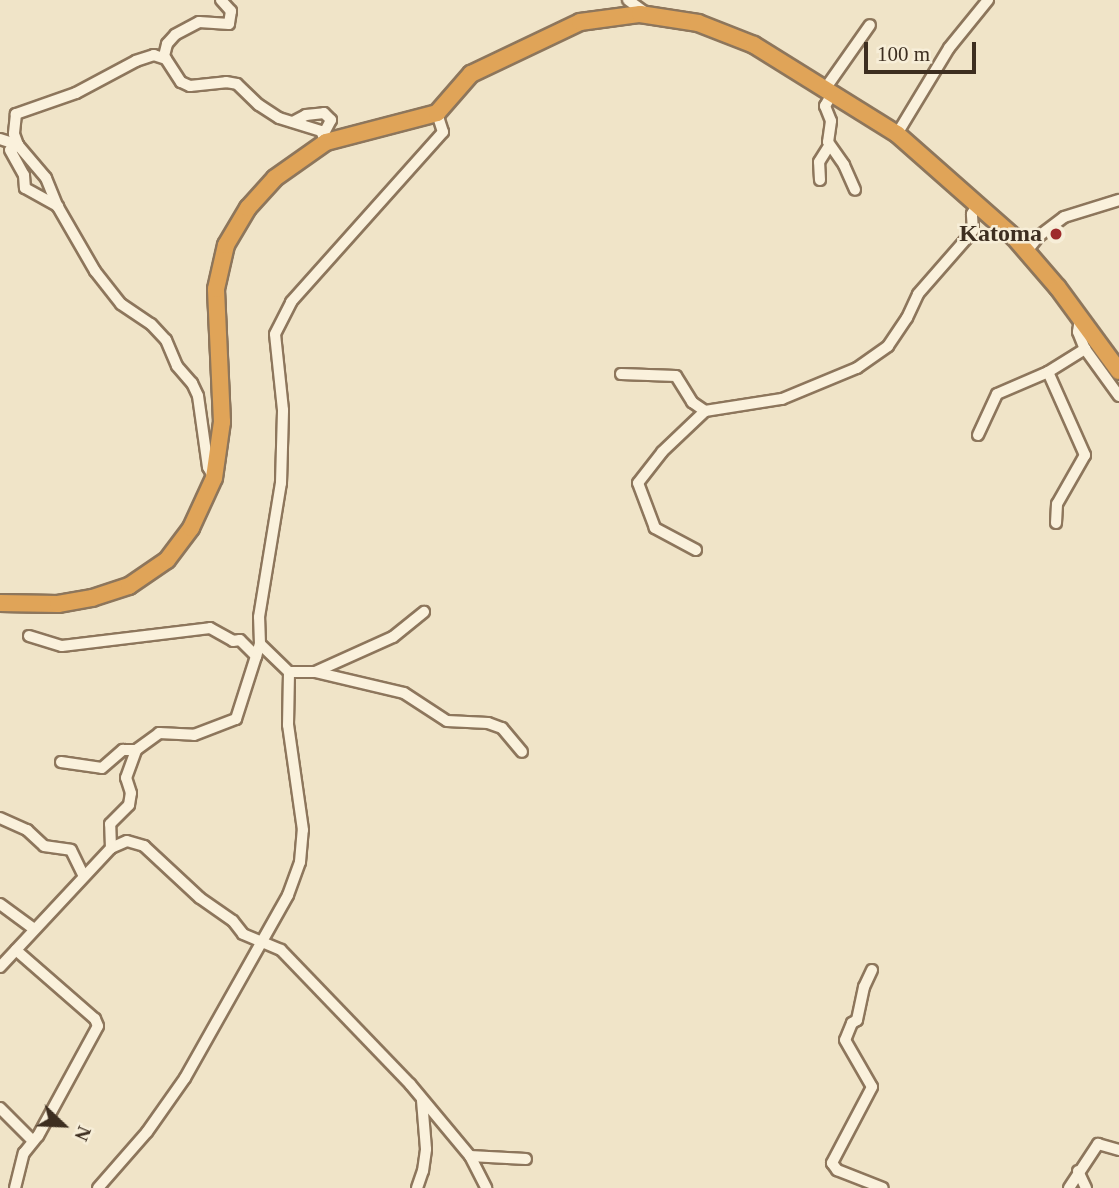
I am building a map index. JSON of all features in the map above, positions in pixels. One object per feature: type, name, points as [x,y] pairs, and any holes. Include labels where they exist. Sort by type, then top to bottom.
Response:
[{"type":"highway","points":[[0,603],[58,604],[92,598],[129,586],[167,560],[191,528],[214,478],[222,422],[216,289],[226,245],[248,208],[275,178],[324,139],[437,113],[471,75],[580,22],[648,15],[698,23],[754,45],[897,135],[1026,252],[1119,371]]},
{"type":"street","points":[[221,0],[231,11],[229,24],[223,26],[199,22],[174,35],[165,48],[166,59],[183,84],[237,84],[262,107],[293,122],[314,128],[324,139],[331,122],[326,114],[310,114],[293,122]]},
{"type":"street","points":[[628,0],[648,15]]},
{"type":"street","points":[[897,135],[950,48],[988,0]]},
{"type":"street","points":[[820,180],[820,162],[829,146],[831,121],[825,106],[828,92],[870,25]]},
{"type":"street","points":[[166,59],[154,55],[136,61],[76,93],[16,114],[13,126],[18,145],[46,178],[58,206],[95,271],[121,304],[151,324],[166,340],[177,366],[192,383],[198,396],[208,467],[214,478]]},
{"type":"street","points":[[61,762],[102,768],[108,766],[121,752],[136,750],[159,733],[194,735],[236,719],[260,644],[259,617],[281,483],[283,410],[275,334],[291,302],[443,132],[437,113]]},
{"type":"street","points":[[0,139],[18,145]]},
{"type":"street","points":[[18,145],[10,150],[24,175],[25,188],[58,206]]},
{"type":"street","points":[[829,146],[844,164],[855,190]]},
{"type":"street","points":[[1026,252],[1039,236],[1064,217],[1119,200]]},
{"type":"street","points":[[696,550],[655,528],[638,483],[662,452],[705,411],[789,397],[841,372],[857,368],[875,357],[888,346],[907,318],[918,294],[973,230],[972,214],[977,205]]},
{"type":"street","points":[[1080,319],[1079,332],[1085,349],[1119,396]]},
{"type":"street","points":[[978,435],[997,394],[1048,372],[1085,349]]},
{"type":"street","points":[[1048,372],[1086,455],[1057,504],[1056,523]]},
{"type":"street","points":[[621,374],[676,376],[692,402],[705,411]]},
{"type":"street","points":[[315,672],[393,637],[424,612]]},
{"type":"street","points":[[29,636],[62,646],[210,628],[233,641],[240,640],[256,656]]},
{"type":"street","points":[[260,644],[289,672],[315,672],[404,693],[446,721],[488,723],[502,727],[522,751]]},
{"type":"street","points":[[98,1188],[147,1132],[186,1078],[288,895],[300,862],[303,830],[288,725],[289,672]]},
{"type":"street","points":[[111,848],[110,824],[129,805],[131,799],[126,778],[136,750]]},
{"type":"street","points":[[0,818],[27,830],[43,845],[71,850],[83,875]]},
{"type":"street","points":[[0,967],[111,848],[127,841],[144,846],[200,898],[233,921],[243,934],[262,943],[273,944],[281,950],[422,1100],[470,1156],[486,1188]]},
{"type":"street","points":[[0,904],[34,929]]},
{"type":"street","points":[[15,1188],[21,1159],[98,1026],[95,1019],[16,950]]},
{"type":"street","points":[[872,970],[864,986],[857,1020],[852,1023],[845,1040],[872,1087],[832,1163],[837,1170],[883,1188]]},
{"type":"street","points":[[417,1188],[426,1149],[422,1100]]},
{"type":"street","points":[[0,1108],[33,1141]]},
{"type":"street","points":[[1069,1188],[1098,1144],[1119,1150]]},
{"type":"street","points":[[470,1156],[526,1159]]},
{"type":"street","points":[[1079,1171],[1086,1188]]},
{"type":"place","name":"Katoma","points":[[1056,234]]}]
